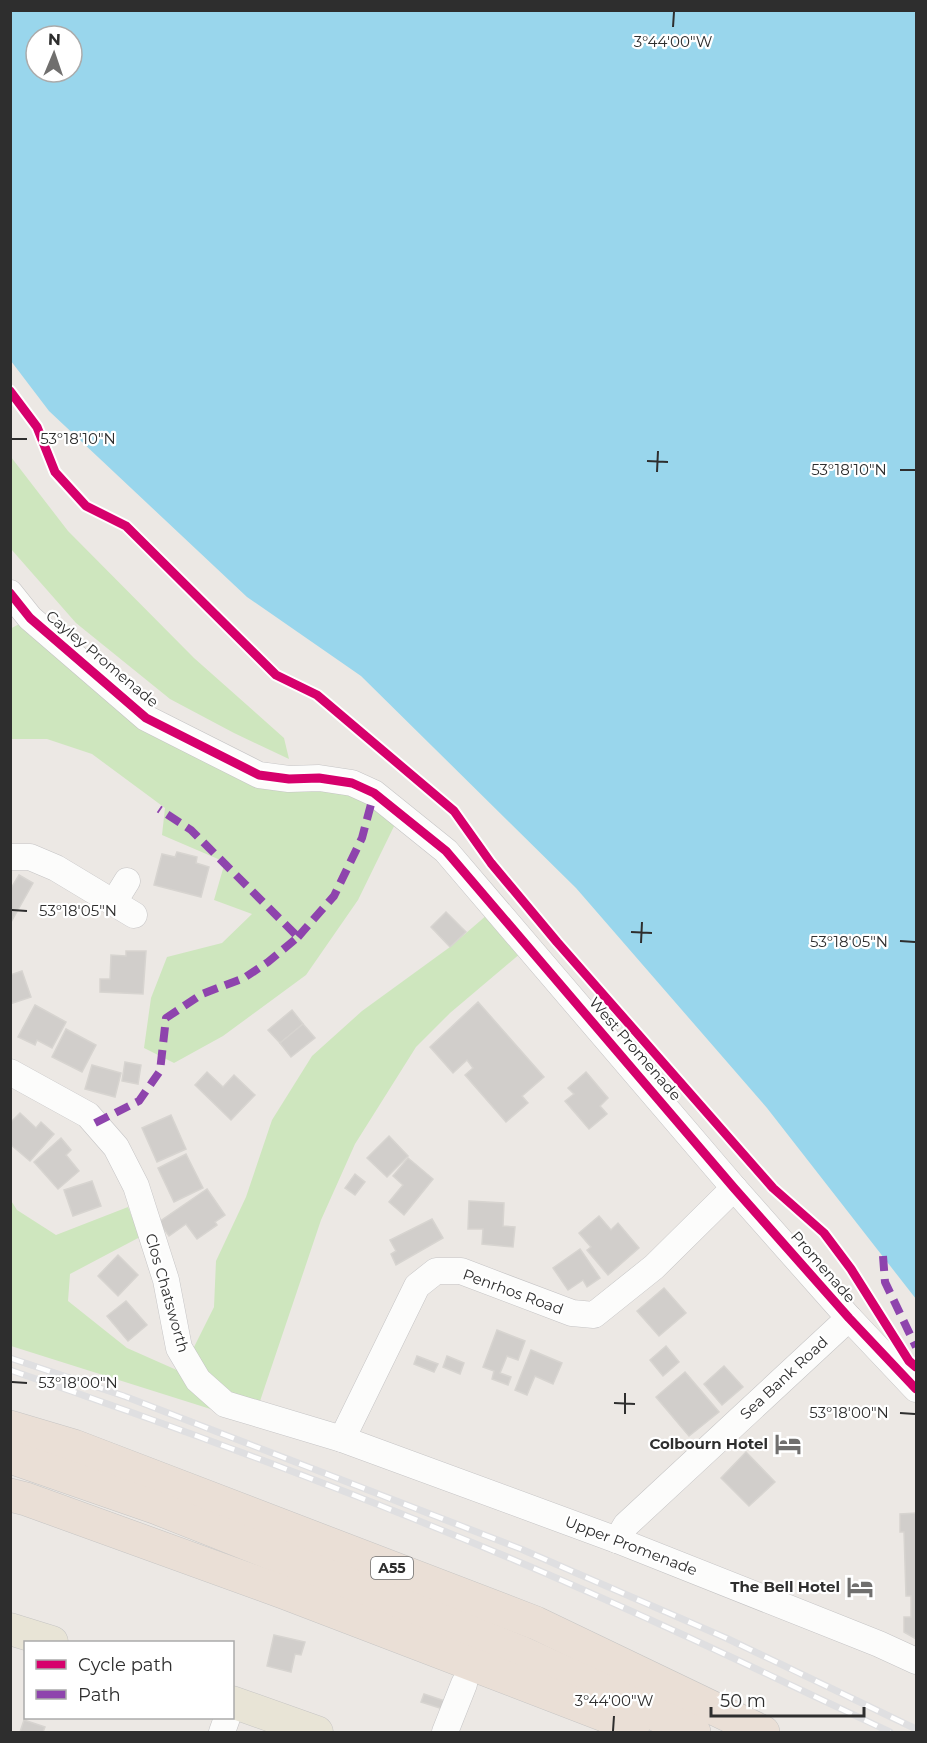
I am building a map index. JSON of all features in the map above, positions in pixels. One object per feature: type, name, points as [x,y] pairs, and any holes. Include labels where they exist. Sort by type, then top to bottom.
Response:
[{"type":"highway","name":"A55","points":[[10,1425],[74,1446],[536,1623],[763,1732]]},
{"type":"highway","name":"A55","points":[[10,1457],[157,1508],[509,1648],[694,1732]]},
{"type":"highway","points":[[10,1495],[283,1592],[648,1732]]},
{"type":"main road","points":[[10,1629],[49,1641]]},
{"type":"main road","points":[[234,1703],[317,1732]]},
{"type":"street","name":"Cayley Promenade","points":[[10,593],[20,623],[146,718],[258,775],[289,779],[319,778]]},
{"type":"street","name":"West Promenade","points":[[319,778],[352,783],[374,793],[446,851],[734,1188]]},
{"type":"street","points":[[10,857],[30,857],[125,900]]},
{"type":"street","name":"Clos Chatsworth","points":[[10,1072],[88,1115],[116,1147],[136,1186],[166,1280],[179,1348],[198,1380],[225,1404],[342,1439]]},
{"type":"street","name":"Promenade","points":[[734,1188],[849,1318],[916,1389]]},
{"type":"street","name":"Penrhos Road","points":[[342,1439],[417,1286],[436,1271],[460,1271],[572,1313],[594,1315],[654,1267],[734,1188]]},
{"type":"street","name":"Sea Bank Road","points":[[617,1540],[626,1525],[849,1318]]},
{"type":"street","name":"Upper Promenade","points":[[342,1439],[617,1540],[879,1644],[916,1661]]},
{"type":"street","points":[[445,1732],[464,1684]]},
{"type":"green space","points":[[11,457],[68,531],[194,658],[284,738],[289,759],[170,699],[76,623],[11,549]]},
{"type":"green space","points":[[30,618],[146,718],[258,775],[319,778],[400,814],[358,900],[306,975],[223,1036],[174,1063],[144,1048],[151,998],[167,957],[222,943],[252,914],[214,900],[225,862],[162,835],[165,808],[92,754],[47,739],[11,739],[10,629]]},
{"type":"green space","points":[[495,908],[528,947],[450,1013],[416,1047],[355,1144],[321,1220],[256,1413],[220,1412],[11,1346],[10,1199],[17,1210],[56,1235],[128,1207],[140,1237],[70,1274],[68,1301],[127,1348],[197,1379],[192,1351],[214,1307],[216,1261],[246,1197],[272,1120],[312,1056],[362,1011],[450,947]]},
{"type":"water","points":[[11,10],[916,11],[916,1299],[767,1108],[576,888],[361,676],[247,597],[49,411],[11,361]]},
{"type":"building","points":[[177,852],[197,857],[196,863],[209,867],[201,897],[154,885],[162,854],[175,857]]},
{"type":"building","points":[[19,875],[33,883],[10,924],[10,890]]},
{"type":"building","points":[[446,912],[466,932],[450,947],[431,927]]},
{"type":"building","points":[[126,951],[146,951],[143,994],[100,992],[100,979],[110,979],[111,955],[126,956]]},
{"type":"building","points":[[22,971],[31,997],[10,1004],[10,975]]},
{"type":"building","points":[[478,1002],[544,1077],[522,1096],[528,1103],[506,1122],[465,1075],[473,1068],[467,1060],[453,1073],[430,1047]]},
{"type":"building","points":[[35,1005],[66,1022],[52,1048],[37,1040],[35,1045],[18,1037]]},
{"type":"building","points":[[292,1010],[303,1024],[280,1043],[268,1030]]},
{"type":"building","points":[[303,1024],[315,1038],[291,1057],[280,1043]]},
{"type":"building","points":[[66,1029],[96,1045],[82,1072],[52,1057]]},
{"type":"building","points":[[125,1062],[141,1065],[138,1084],[122,1081]]},
{"type":"building","points":[[92,1065],[121,1073],[115,1097],[85,1089]]},
{"type":"building","points":[[207,1072],[223,1087],[234,1075],[255,1095],[231,1120],[195,1085]]},
{"type":"building","points":[[586,1072],[608,1098],[600,1106],[607,1114],[589,1129],[565,1101],[574,1094],[568,1088]]},
{"type":"building","points":[[20,1113],[36,1128],[41,1122],[54,1134],[30,1161],[10,1144],[10,1123]]},
{"type":"building","points":[[171,1115],[186,1149],[157,1162],[142,1128]]},
{"type":"building","points":[[389,1136],[408,1156],[387,1177],[367,1158]]},
{"type":"building","points":[[61,1138],[71,1150],[66,1155],[79,1171],[58,1189],[34,1162]]},
{"type":"building","points":[[186,1154],[203,1188],[174,1202],[158,1168]]},
{"type":"building","points":[[408,1158],[433,1179],[404,1215],[389,1202],[403,1185],[393,1176]]},
{"type":"building","points":[[355,1174],[365,1182],[355,1195],[345,1188]]},
{"type":"building","points":[[92,1181],[101,1206],[73,1216],[64,1190]]},
{"type":"building","points":[[207,1189],[225,1215],[215,1222],[217,1225],[197,1239],[186,1224],[169,1236],[159,1222]]},
{"type":"building","points":[[469,1201],[504,1203],[503,1226],[515,1227],[513,1247],[482,1244],[483,1229],[468,1229]]},
{"type":"building","points":[[599,1216],[611,1230],[618,1223],[639,1248],[608,1275],[587,1250],[591,1247],[579,1233]]},
{"type":"building","points":[[432,1219],[443,1238],[396,1265],[391,1254],[396,1251],[390,1240]]},
{"type":"building","points":[[580,1249],[600,1278],[587,1287],[583,1280],[568,1290],[553,1268]]},
{"type":"building","points":[[118,1255],[138,1275],[118,1296],[98,1276]]},
{"type":"building","points":[[664,1288],[686,1313],[659,1336],[637,1311]]},
{"type":"building","points":[[126,1301],[147,1325],[128,1341],[107,1316]]},
{"type":"building","points":[[497,1330],[525,1341],[518,1360],[507,1356],[500,1373],[511,1377],[508,1385],[492,1379],[494,1371],[483,1367]]},
{"type":"building","points":[[666,1346],[679,1362],[663,1376],[650,1360]]},
{"type":"building","points":[[531,1350],[562,1363],[553,1384],[535,1376],[527,1395],[515,1390]]},
{"type":"building","points":[[417,1356],[438,1364],[434,1372],[414,1364]]},
{"type":"building","points":[[447,1356],[464,1363],[460,1374],[443,1367]]},
{"type":"building","points":[[724,1366],[743,1387],[722,1405],[704,1384]]},
{"type":"building","points":[[685,1372],[719,1412],[689,1436],[656,1397]]},
{"type":"building","points":[[746,1452],[775,1482],[749,1506],[721,1478]]},
{"type":"building","points":[[916,1513],[916,1639],[904,1632],[904,1617],[911,1617],[911,1596],[906,1596],[904,1532],[900,1532],[900,1514]]},
{"type":"building","points":[[274,1635],[305,1642],[301,1655],[295,1654],[291,1672],[267,1666]]},
{"type":"building","points":[[424,1694],[445,1701],[443,1709],[421,1702]]},
{"type":"building","points":[[24,1720],[45,1727],[43,1732],[20,1732]]},
{"type":"railway","points":[[10,1358],[124,1396],[521,1549],[726,1638],[916,1729]]},
{"type":"railway","points":[[10,1370],[263,1460],[450,1533],[607,1601],[890,1732]]},
{"type":"marked path","points":[[298,937],[334,896],[362,838],[374,793]]},
{"type":"marked path","points":[[95,1123],[139,1101],[160,1071],[166,1018],[202,994],[244,978],[298,937],[191,830],[159,809]]},
{"type":"marked path","points":[[883,1256],[885,1282],[916,1347]]},
{"type":"cycle path","points":[[10,391],[37,427],[55,472],[86,506],[126,526],[276,675],[317,695],[454,811],[491,863],[557,942],[773,1188],[824,1233],[851,1269],[909,1361],[916,1367]]},
{"type":"cycle path","points":[[10,593],[30,618],[146,718],[259,775],[289,779],[319,778],[352,783],[374,793],[446,851],[734,1188],[849,1318],[916,1389]]},
{"type":"place","name":"Colbourn Hotel","points":[[788,1444]]},
{"type":"place","name":"The Bell Hotel","points":[[860,1587]]}]
